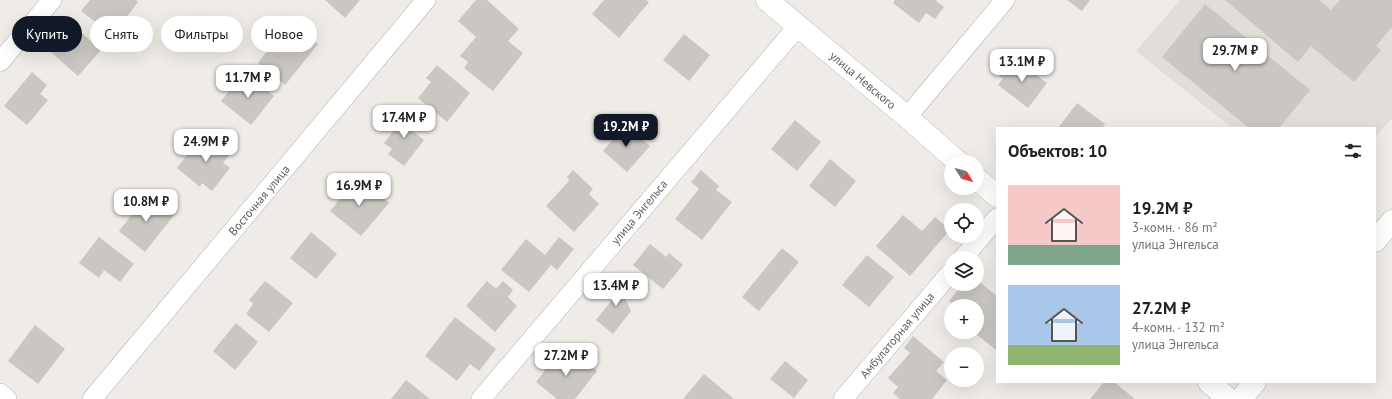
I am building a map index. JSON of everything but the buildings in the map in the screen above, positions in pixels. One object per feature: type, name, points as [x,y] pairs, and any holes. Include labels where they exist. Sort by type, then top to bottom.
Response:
[{"type":"street","points":[[0,62],[52,0]]},
{"type":"street","name":"Восточная улица","points":[[92,399],[426,0]]},
{"type":"street","name":"улица Невского","points":[[767,0],[950,155]]},
{"type":"street","points":[[907,117],[1005,0]]},
{"type":"street","name":"улица Энгельса","points":[[481,399],[798,26]]},
{"type":"street","points":[[984,185],[996,195]]},
{"type":"street","points":[[969,251],[996,219]]},
{"type":"street","points":[[1376,240],[1392,221]]},
{"type":"street","name":"Амбулаторная улица","points":[[843,399],[944,280]]},
{"type":"street","points":[[1210,383],[1228,399]]},
{"type":"street","points":[[1241,399],[1254,383]]},
{"type":"street","points":[[0,393],[7,399]]},
{"type":"shaded area","points":[[1180,0],[1392,0],[1392,118],[1376,137],[1376,127],[1231,127],[1136,51]]}]
